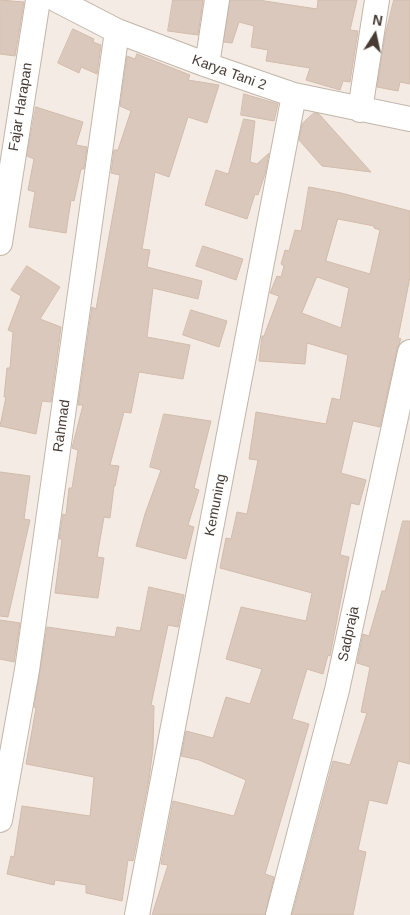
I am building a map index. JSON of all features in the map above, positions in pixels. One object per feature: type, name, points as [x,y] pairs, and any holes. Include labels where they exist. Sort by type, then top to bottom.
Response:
[{"type":"street","name":"Fajar Harapan","points":[[0,243],[38,0]]},
{"type":"street","points":[[207,65],[217,0]]},
{"type":"street","points":[[360,110],[378,0]]},
{"type":"street","name":"Karya Tani 2","points":[[64,1],[117,31],[294,95],[410,119]]},
{"type":"street","name":"Rahmad","points":[[0,820],[27,670],[117,31]]},
{"type":"street","name":"Kemuning","points":[[138,915],[294,95]]},
{"type":"street","name":"Sadpraja","points":[[278,915],[337,690],[410,352]]},
{"type":"building","points":[[0,0],[24,2],[15,56],[0,54]]},
{"type":"building","points":[[173,0],[203,0],[198,35],[168,31]]},
{"type":"building","points":[[230,0],[258,0],[317,9],[318,0],[357,0],[350,30],[358,31],[350,82],[343,81],[340,90],[306,80],[310,68],[266,61],[268,50],[251,47],[254,26],[239,22],[232,43],[224,42]]},
{"type":"building","points":[[394,0],[410,0],[410,84],[400,82],[398,91],[377,87],[385,36]]},
{"type":"building","points":[[73,29],[94,39],[93,42],[101,45],[97,74],[81,67],[79,73],[58,63]]},
{"type":"building","points":[[137,54],[190,75],[188,80],[219,85],[207,123],[188,117],[169,177],[155,172],[142,249],[150,250],[147,267],[202,281],[198,299],[153,288],[147,337],[190,345],[183,379],[139,372],[131,413],[124,412],[110,465],[119,466],[114,486],[110,518],[104,517],[97,557],[104,558],[98,598],[55,593],[62,539],[59,539],[63,514],[66,515],[69,488],[72,488],[78,450],[72,448],[83,405],[78,405],[92,307],[96,309],[120,175],[111,173],[114,150],[118,150],[131,111],[120,106],[127,56],[135,59]]},
{"type":"building","points":[[244,94],[278,104],[274,121],[241,115]]},
{"type":"building","points":[[36,107],[83,122],[76,145],[87,147],[84,169],[81,169],[74,201],[71,200],[66,233],[29,227],[35,192],[28,190],[34,159],[27,156]]},
{"type":"building","points":[[314,113],[319,114],[371,172],[322,166],[299,140],[302,124]]},
{"type":"building","points":[[244,119],[255,121],[250,162],[257,164],[269,153],[258,195],[255,194],[247,219],[205,205],[216,170],[228,174]]},
{"type":"building","points":[[309,187],[341,193],[410,211],[410,277],[398,338],[401,339],[397,349],[380,427],[353,421],[341,473],[366,480],[359,505],[351,503],[340,555],[349,557],[330,656],[328,655],[323,674],[307,669],[292,719],[309,724],[265,874],[274,877],[265,915],[152,915],[168,865],[161,864],[173,801],[234,816],[246,780],[199,760],[181,756],[186,731],[213,738],[226,697],[250,704],[262,669],[226,659],[241,607],[306,621],[312,593],[220,568],[226,538],[231,539],[237,512],[247,514],[258,460],[249,459],[256,412],[326,424],[332,398],[340,400],[348,355],[307,343],[305,364],[259,361],[262,336],[264,336],[279,296],[270,293],[277,276],[281,277],[284,266],[281,264],[285,250],[289,251],[295,230],[301,231]],"holes":[[[338,219],[374,226],[374,228],[380,230],[370,274],[326,261]],[[317,277],[349,288],[341,328],[302,313]]]},
{"type":"building","points":[[203,246],[243,259],[236,280],[196,266]]},
{"type":"building","points":[[27,266],[60,287],[40,319],[61,327],[51,402],[42,401],[36,434],[0,426],[6,397],[4,397],[7,368],[10,368],[13,332],[8,330],[21,296],[11,290]]},
{"type":"building","points":[[191,310],[227,321],[219,347],[183,335]]},
{"type":"building","points":[[164,414],[211,421],[194,488],[199,490],[188,525],[194,527],[186,559],[136,546],[161,470],[150,467]]},
{"type":"building","points":[[0,472],[30,476],[24,519],[30,520],[8,617],[0,616]]},
{"type":"building","points":[[403,521],[410,521],[410,764],[398,761],[387,804],[369,800],[358,850],[366,852],[353,915],[292,915],[333,761],[350,765],[367,713],[361,712],[370,667],[357,663],[363,634],[369,636],[382,591],[385,591]]},
{"type":"building","points":[[149,587],[184,595],[178,627],[168,625],[151,705],[154,706],[153,749],[149,779],[133,861],[128,860],[122,901],[86,893],[86,885],[55,880],[54,885],[7,874],[11,856],[14,857],[22,806],[90,816],[94,777],[26,764],[47,627],[115,637],[117,627],[140,631]]},
{"type":"building","points":[[0,620],[20,623],[14,662],[0,659]]}]
